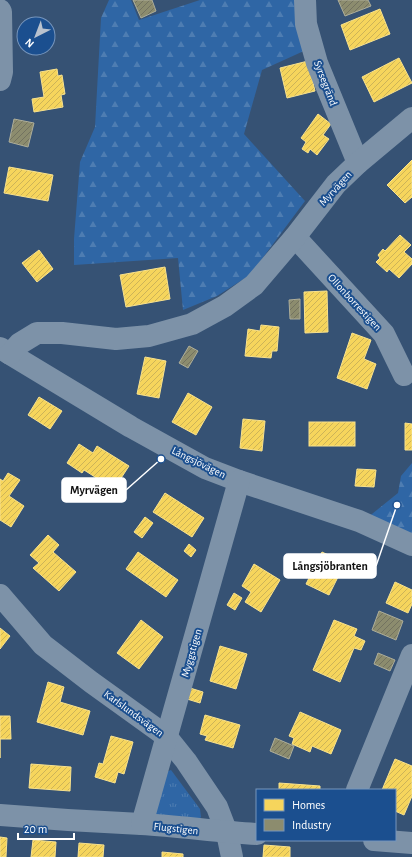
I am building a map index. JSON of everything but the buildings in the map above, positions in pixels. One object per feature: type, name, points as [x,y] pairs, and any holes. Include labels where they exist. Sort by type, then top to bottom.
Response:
[{"type":"street","name":"Syrsegränd","points":[[305,0],[306,24],[317,63],[358,163]]},
{"type":"street","points":[[0,80],[2,72],[4,8]]},
{"type":"street","name":"Myrvägen","points":[[5,351],[37,333],[62,333],[116,339],[149,336],[192,324],[225,306],[254,284],[295,237],[336,184],[358,163],[412,118]]},
{"type":"street","name":"Ollonborrestigen","points":[[295,237],[384,334],[404,375]]},
{"type":"street","name":"Långsjövägen","points":[[5,351],[131,427],[205,468],[239,481],[359,520],[412,545]]},
{"type":"street","name":"Myggstigen","points":[[142,824],[239,481]]},
{"type":"street","name":"Karlslundsvägen","points":[[0,595],[42,645],[166,736],[217,807],[227,833],[232,857]]},
{"type":"street","points":[[357,789],[412,656]]},
{"type":"street","name":"Flugstigen","points":[[0,815],[82,822],[142,824],[227,833],[256,834]]},
{"type":"street","points":[[387,841],[412,843]]},
{"type":"green space","points":[[109,0],[131,0],[139,20],[200,0],[297,0],[306,50],[262,70],[244,134],[305,201],[250,275],[217,296],[183,310],[178,258],[74,265],[74,239],[80,162],[95,127],[101,18]]},
{"type":"green space","points":[[412,463],[412,540],[367,518],[398,493],[401,476]]},
{"type":"green space","points":[[171,770],[200,809],[201,817],[197,822],[157,817],[152,809],[162,774]]},
{"type":"place","name":"Myrvägen","points":[[161,459]]},
{"type":"place","name":"Långsjöbranten","points":[[397,505]]}]
